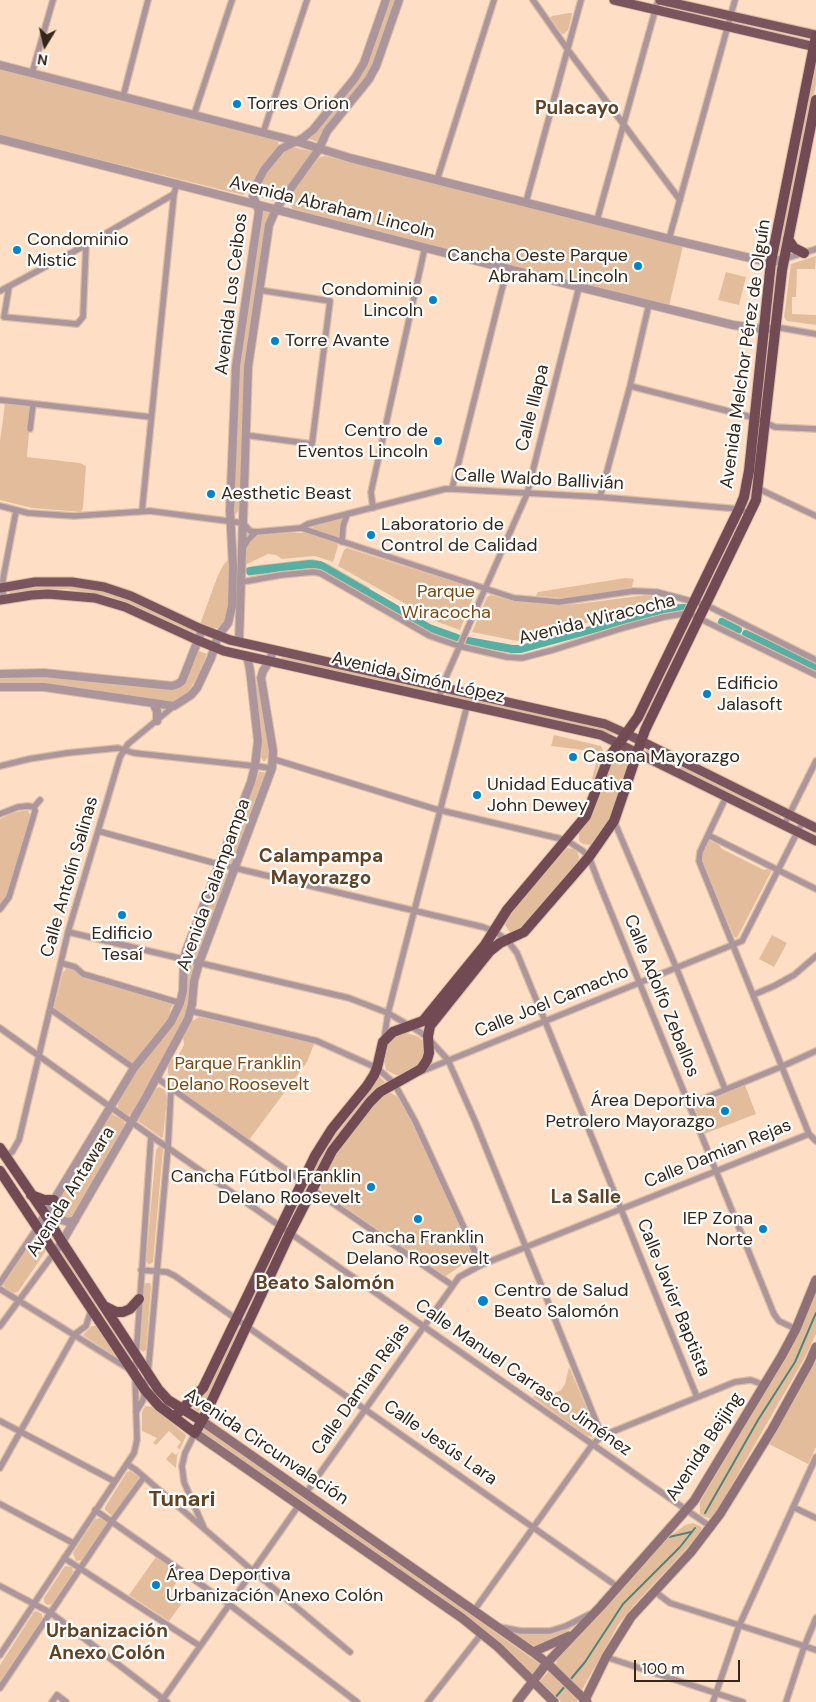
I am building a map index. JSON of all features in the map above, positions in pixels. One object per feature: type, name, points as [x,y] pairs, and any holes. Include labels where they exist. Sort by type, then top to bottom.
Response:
[{"type":"highway","name":"Avenida Melchor Pérez de Olguín","points":[[410,1026],[423,1021],[485,945],[507,910],[566,840],[589,809],[608,759],[638,717],[739,509],[748,483],[771,262],[815,41]]},
{"type":"highway","name":"Avenida Melchor Pérez de Olguín","points":[[428,1038],[430,1026],[490,951],[524,932],[607,834],[614,821],[645,730],[756,500],[774,329],[784,259],[816,100]]},
{"type":"highway","points":[[788,239],[794,248],[804,253]]},
{"type":"highway","points":[[174,1417],[203,1388],[302,1181],[321,1146],[367,1086],[377,1068],[383,1042],[393,1032],[410,1026]]},
{"type":"highway","points":[[195,1433],[326,1160],[341,1137],[370,1102],[387,1087],[416,1074],[421,1069],[429,1054],[428,1038]]},
{"type":"highway","name":"Avenida Circunvalación","points":[[2,1152],[163,1394],[202,1421]]},
{"type":"highway","name":"Avenida Circunvalación","points":[[0,1172],[4,1183],[38,1228],[145,1390],[159,1406],[195,1433]]},
{"type":"highway","points":[[31,1195],[44,1200],[54,1200]]},
{"type":"highway","points":[[104,1306],[116,1312],[123,1312],[130,1309],[139,1299]]},
{"type":"main road","points":[[614,0],[728,27],[815,41]]},
{"type":"main road","points":[[659,0],[731,16],[815,41]]},
{"type":"main road","name":"Avenida Simón López","points":[[1,588],[34,582],[72,582],[104,587],[132,596],[202,630],[239,642],[442,686],[604,724],[816,828]]},
{"type":"main road","name":"Avenida Simón López","points":[[2,600],[48,594],[96,598],[125,607],[214,647],[247,656],[601,735],[816,841]]},
{"type":"main road","name":"Avenida Beijing","points":[[517,1702],[547,1663],[602,1606],[694,1501],[796,1329],[816,1280]]},
{"type":"main road","points":[[586,1701],[606,1657],[631,1617],[691,1552],[711,1527],[773,1428],[816,1347]]},
{"type":"main road","name":"Avenida Circunvalación","points":[[202,1421],[472,1612],[533,1652],[573,1686],[586,1701]]},
{"type":"main road","name":"Avenida Circunvalación","points":[[195,1433],[482,1633],[552,1700]]},
{"type":"main road","points":[[533,1652],[574,1634]]},
{"type":"street","points":[[32,74],[53,0]]},
{"type":"street","points":[[123,97],[148,0]]},
{"type":"street","points":[[194,115],[232,0]]},
{"type":"street","points":[[263,133],[307,0]]},
{"type":"street","name":"Avenida Los Ceibos","points":[[218,636],[228,623],[232,606],[233,567],[230,521],[236,366],[259,211],[253,193],[264,170],[281,149],[303,138],[313,130],[355,78],[364,62],[386,0]]},
{"type":"street","name":"Avenida Los Ceibos","points":[[239,642],[248,367],[269,225],[276,209],[319,149],[327,131],[369,79],[376,66],[399,0]]},
{"type":"street","points":[[437,180],[494,0]]},
{"type":"street","points":[[533,0],[623,125],[680,200]]},
{"type":"street","points":[[526,202],[581,0]]},
{"type":"street","points":[[597,220],[659,0]]},
{"type":"street","points":[[669,239],[736,0]]},
{"type":"street","points":[[0,65],[669,239],[771,262],[816,249]]},
{"type":"street","name":"Avenida Abraham Lincoln","points":[[0,139],[733,325],[774,329]]},
{"type":"street","points":[[142,511],[150,417],[174,194],[177,183]]},
{"type":"street","points":[[0,291],[86,245],[174,194]]},
{"type":"street","points":[[9,287],[4,317],[77,324],[83,317],[86,245]]},
{"type":"street","points":[[373,508],[371,492],[425,247]]},
{"type":"street","points":[[452,489],[507,269]]},
{"type":"street","name":"Calle Illapa","points":[[439,699],[442,686],[459,646],[527,494],[579,287]]},
{"type":"street","points":[[245,435],[312,444],[330,301],[259,290]]},
{"type":"street","points":[[600,497],[630,386],[649,304]]},
{"type":"street","points":[[774,329],[781,328],[816,334]]},
{"type":"street","points":[[630,386],[755,418],[775,427],[816,429]]},
{"type":"street","points":[[0,400],[150,417]]},
{"type":"street","points":[[30,429],[34,404]]},
{"type":"street","points":[[748,483],[816,516]]},
{"type":"street","name":"Calle Waldo Ballivián","points":[[301,528],[308,524],[445,489],[600,497],[739,509],[750,514]]},
{"type":"street","points":[[0,506],[28,513],[74,516],[142,511],[243,523],[250,531],[256,532]]},
{"type":"street","points":[[2,600],[1,588],[16,511]]},
{"type":"street","points":[[342,542],[343,526],[347,515]]},
{"type":"street","name":"Avenida Wiracocha","points":[[256,532],[294,527],[301,528],[514,598],[558,602],[633,591],[647,591],[694,600],[816,660]]},
{"type":"street","points":[[242,550],[256,532]]},
{"type":"street","name":"Avenida Wiracocha","points":[[242,582],[281,574],[320,573],[430,636],[459,646],[507,657],[522,658],[554,650],[638,623],[688,613],[816,675]]},
{"type":"street","points":[[0,674],[44,673],[172,686],[182,681],[202,630]]},
{"type":"street","name":"Calle Antolín Salinas","points":[[2,1152],[12,1152],[19,1140],[68,932],[124,750],[128,744],[174,706],[191,695],[197,688],[218,636]]},
{"type":"street","points":[[252,682],[261,680],[273,650]]},
{"type":"street","name":"Avenida Calampampa","points":[[111,1108],[134,1068],[171,1022],[180,1003],[183,991],[184,959],[218,864],[251,782],[258,741],[252,682],[247,656]]},
{"type":"street","name":"Avenida Calampampa","points":[[131,1122],[157,1078],[191,1011],[194,981],[199,963],[272,768],[272,740],[261,680]]},
{"type":"street","points":[[0,687],[44,687],[174,706]]},
{"type":"street","points":[[153,703],[157,711],[157,721]]},
{"type":"street","points":[[383,1042],[388,1012],[467,706]]},
{"type":"street","points":[[0,766],[29,759],[110,748],[134,753],[272,768]]},
{"type":"street","points":[[273,759],[439,810],[566,840],[589,857]]},
{"type":"street","points":[[784,825],[816,761]]},
{"type":"street","points":[[726,797],[700,852],[700,860],[809,1134]]},
{"type":"street","points":[[0,909],[9,897],[35,811],[34,808],[40,800]]},
{"type":"street","points":[[0,814],[18,807],[28,806],[34,808]]},
{"type":"street","points":[[614,821],[725,1089]]},
{"type":"street","name":"Calle Joel Camacho","points":[[416,1074],[742,941],[803,821]]},
{"type":"street","name":"Calle Javier Baptista","points":[[98,831],[218,864],[484,927],[507,940],[517,953],[697,1397]]},
{"type":"street","points":[[708,836],[816,889]]},
{"type":"street","name":"Calle Adolfo Zeballos","points":[[589,857],[774,1314],[779,1321],[796,1329]]},
{"type":"street","points":[[68,932],[349,998],[388,1012],[428,1038],[448,1060],[475,1121],[602,1436]]},
{"type":"street","points":[[753,995],[774,986],[794,974],[816,956]]},
{"type":"street","points":[[61,963],[75,967],[83,974],[180,1003]]},
{"type":"street","points":[[50,1009],[134,1068]]},
{"type":"street","points":[[191,1011],[317,1041],[377,1068],[394,1083],[409,1108],[481,1265]]},
{"type":"street","name":"Calle Manuel Carrasco Jiménez","points":[[0,1028],[38,1057],[711,1527]]},
{"type":"street","points":[[688,1105],[816,1051]]},
{"type":"street","points":[[157,1078],[302,1181]]},
{"type":"street","points":[[136,1412],[143,1400],[148,1373],[168,1147],[171,1089]]},
{"type":"street","name":"Avenida Antawara","points":[[0,1283],[38,1228],[111,1108]]},
{"type":"street","name":"Avenida Antawara","points":[[0,1326],[62,1242],[131,1122]]},
{"type":"street","name":"Calle Damian Rejas","points":[[306,1493],[452,1284],[467,1271],[809,1134],[816,1141]]},
{"type":"street","points":[[0,1655],[134,1452],[137,1440],[135,1373],[151,1136]]},
{"type":"street","points":[[312,1189],[452,1284]]},
{"type":"street","points":[[54,1200],[54,1208],[62,1220],[68,1222],[75,1220]]},
{"type":"street","name":"Calle Jesús Lara","points":[[141,1270],[167,1272],[175,1276],[618,1587]]},
{"type":"street","points":[[0,1289],[135,1373]]},
{"type":"street","points":[[0,1468],[74,1334],[86,1326],[91,1310]]},
{"type":"street","points":[[472,1612],[592,1445],[602,1436],[742,1380],[751,1380],[764,1385]]},
{"type":"street","points":[[0,1420],[114,1481]]},
{"type":"street","points":[[195,1433],[185,1453],[182,1466],[184,1482],[204,1530]]},
{"type":"street","points":[[713,1702],[739,1626],[816,1458]]},
{"type":"street","points":[[127,1464],[350,1652]]},
{"type":"street","points":[[0,1688],[112,1521],[144,1478]]},
{"type":"street","points":[[0,1504],[73,1543]]},
{"type":"street","points":[[0,1586],[51,1613],[164,1701],[200,1646],[299,1505]]},
{"type":"street","points":[[793,1507],[816,1518]]},
{"type":"street","points":[[95,1510],[230,1605],[357,1702]]},
{"type":"street","points":[[64,1558],[200,1646]]},
{"type":"street","points":[[654,1592],[670,1602],[816,1650]]},
{"type":"street","points":[[493,1624],[521,1632],[550,1631],[579,1620],[602,1606]]},
{"type":"street","points":[[786,1702],[804,1646],[816,1618]]},
{"type":"street","points":[[428,1702],[482,1633]]},
{"type":"street","points":[[606,1657],[743,1702]]},
{"type":"street","points":[[52,1702],[57,1695],[66,1702]]},
{"type":"green space","points":[[389,0],[395,0],[367,77],[320,135],[318,142],[309,139],[363,74]]},
{"type":"green space","points":[[572,13],[572,15],[568,30],[562,34],[550,18]]},
{"type":"green space","points":[[816,53],[816,84],[783,251],[779,252],[778,251]]},
{"type":"green space","points":[[0,69],[275,138],[279,146],[264,163],[247,193],[243,195],[0,135]]},
{"type":"green space","points":[[292,147],[311,151],[311,154],[279,199],[274,201],[259,197],[257,191],[268,172],[286,150]]},
{"type":"green space","points":[[325,156],[683,246],[669,306],[293,209],[289,203],[294,190],[320,157]]},
{"type":"green space","points":[[262,210],[270,212],[266,222],[245,368],[239,510],[236,514],[233,512],[239,368]]},
{"type":"green space","points":[[816,256],[815,269],[797,269],[796,297],[792,297],[792,314],[816,315],[816,325],[787,321],[784,317],[791,264]]},
{"type":"green space","points":[[726,272],[746,277],[739,305],[718,300]]},
{"type":"green space","points":[[5,404],[29,406],[31,408],[27,457],[80,463],[86,466],[83,508],[81,512],[32,508],[0,500],[0,441]]},
{"type":"green space","points":[[340,519],[342,521],[339,537],[314,530],[313,528],[314,526]]},
{"type":"green space","points":[[305,533],[336,542],[338,546],[333,562],[315,556],[282,559],[276,555],[268,554],[245,565],[246,548],[253,538],[260,535]]},
{"type":"green space","name":"Parque Wiracocha","points":[[347,548],[473,588],[475,592],[460,630],[438,622],[338,566],[344,550]]},
{"type":"green space","points":[[229,559],[230,583],[226,619],[221,627],[211,628],[200,624],[218,575]]},
{"type":"green space","points":[[312,559],[327,563],[370,588],[369,590],[326,566],[313,562],[246,570],[246,568],[258,565]]},
{"type":"green space","points":[[312,566],[324,570],[367,594],[366,596],[316,570],[248,576],[247,574]]},
{"type":"green space","points":[[625,578],[634,579],[632,587],[562,598],[536,596],[538,592]]},
{"type":"green space","points":[[36,586],[67,586],[111,593],[198,632],[197,634],[109,596],[67,589],[10,593],[9,590]]},
{"type":"green space","name":"Parque Wiracocha","points":[[491,595],[512,601],[553,605],[578,604],[646,595],[677,600],[517,641],[472,632],[487,597]]},
{"type":"green space","points":[[196,650],[207,654],[198,676],[188,692],[182,698],[173,702],[34,684],[0,684],[0,677],[58,676],[174,689],[182,686]]},
{"type":"green space","points":[[281,656],[433,690],[431,692],[282,659]]},
{"type":"green space","points":[[258,684],[269,755],[265,761],[261,757],[256,685]]},
{"type":"green space","points":[[447,693],[603,728],[613,732],[613,734],[446,696]]},
{"type":"green space","points":[[554,735],[601,746],[603,751],[594,779],[592,779],[599,752],[551,746]]},
{"type":"green space","points":[[647,749],[782,816],[780,820],[645,753]]},
{"type":"green space","points":[[621,756],[631,759],[612,815],[593,844],[583,844],[579,841],[579,833],[593,813],[611,762]]},
{"type":"green space","points":[[259,772],[266,774],[232,865],[228,863],[227,858]]},
{"type":"green space","points":[[28,810],[30,816],[6,895],[0,903],[0,819],[12,813]]},
{"type":"green space","points":[[709,840],[719,845],[722,849],[764,870],[768,869],[771,871],[737,938],[734,937],[703,862],[702,852]]},
{"type":"green space","points":[[567,848],[577,851],[578,862],[522,929],[513,933],[510,932],[505,925],[507,917]]},
{"type":"green space","points":[[220,873],[227,873],[228,877],[199,955],[195,958],[191,952]]},
{"type":"green space","points":[[772,935],[787,943],[774,967],[759,959]]},
{"type":"green space","points":[[189,965],[193,969],[187,1008],[181,1024],[133,1113],[128,1115],[118,1108],[118,1101],[137,1070],[177,1021],[185,1000],[187,967]]},
{"type":"green space","name":"Parque Franklin Delano Roosevelt","points":[[68,967],[173,1004],[170,1010],[170,1017],[159,1034],[151,1039],[133,1063],[54,1008],[63,972]]},
{"type":"green space","name":"Parque Franklin Delano Roosevelt","points":[[199,1017],[314,1044],[307,1062],[249,1140],[178,1090],[170,1081],[168,1066],[171,1060],[178,1056],[184,1045],[183,1037],[192,1021]]},
{"type":"green space","points":[[404,1032],[419,1037],[425,1050],[420,1066],[403,1075],[396,1075],[386,1070],[384,1061],[387,1045],[391,1038]]},
{"type":"green space","points":[[379,1076],[385,1082],[375,1089],[335,1137],[291,1223],[288,1222],[326,1147],[370,1091]]},
{"type":"green space","name":"Área Deportiva Petrolero Mayorazgo","points":[[745,1085],[756,1114],[704,1134],[694,1105]]},
{"type":"green space","points":[[159,1087],[165,1090],[167,1099],[162,1138],[138,1121],[152,1091]]},
{"type":"green space","points":[[391,1093],[398,1097],[427,1152],[473,1254],[469,1260],[446,1276],[323,1192],[321,1188],[321,1182],[352,1131],[376,1102],[383,1096]]},
{"type":"green space","points":[[112,1114],[124,1121],[125,1126],[73,1214],[66,1218],[58,1208],[56,1200],[109,1115]]},
{"type":"green space","points":[[159,1146],[163,1149],[153,1262],[149,1265],[146,1261],[156,1150]]},
{"type":"green space","points":[[34,1236],[45,1248],[45,1252],[18,1292],[13,1293],[4,1287],[4,1283]]},
{"type":"green space","points":[[61,1249],[131,1355],[128,1357],[59,1252]]},
{"type":"green space","points":[[146,1283],[150,1283],[151,1286],[146,1350],[143,1352],[139,1348],[144,1286]]},
{"type":"green space","points":[[816,1288],[816,1334],[804,1359],[716,1512],[710,1518],[705,1517],[700,1514],[700,1502],[790,1348]]},
{"type":"green space","points":[[92,1326],[97,1326],[118,1358],[83,1335]]},
{"type":"green space","points":[[240,1326],[225,1363],[198,1412],[193,1408],[206,1393]]},
{"type":"green space","points":[[816,1360],[816,1447],[808,1464],[769,1444]]},
{"type":"green space","points":[[569,1367],[596,1430],[592,1437],[586,1436],[533,1397],[537,1395],[540,1398],[549,1396],[561,1390],[565,1384]]},
{"type":"green space","points":[[145,1406],[153,1407],[186,1435],[180,1450],[177,1447],[181,1442],[169,1431],[156,1445],[153,1443],[157,1438],[142,1431],[142,1412]]},
{"type":"green space","points":[[202,1427],[541,1665],[532,1675],[487,1632],[200,1430]]},
{"type":"green space","points":[[179,1451],[176,1468],[166,1459],[172,1452],[176,1455]]},
{"type":"green space","points":[[130,1471],[138,1476],[139,1480],[114,1514],[111,1515],[105,1510],[105,1507],[127,1472]]},
{"type":"green space","points":[[99,1518],[106,1521],[106,1525],[83,1560],[76,1561],[73,1553],[95,1519]]},
{"type":"green space","points":[[693,1523],[702,1527],[700,1534],[634,1605],[618,1625],[582,1690],[556,1666],[557,1659],[669,1537],[685,1525]]},
{"type":"green space","name":"Área Deportiva Urbanización Anexo Colón","points":[[156,1557],[181,1575],[169,1594],[182,1603],[169,1621],[129,1595]]},
{"type":"green space","points":[[65,1566],[72,1567],[73,1572],[53,1604],[47,1605],[44,1602],[44,1598]]},
{"type":"green space","points":[[36,1611],[42,1614],[42,1619],[0,1681],[0,1665]]},
{"type":"green space","points":[[579,1623],[566,1632],[534,1646],[513,1633],[552,1634]]},
{"type":"green space","points":[[549,1671],[577,1699],[577,1702],[561,1702],[540,1681]]},
{"type":"waterway","points":[[250,571],[310,564],[320,565],[429,628],[457,638]]},
{"type":"waterway","points":[[468,641],[521,649],[667,609],[684,608]]},
{"type":"waterway","points":[[722,622],[738,630]]},
{"type":"waterway","points":[[746,634],[816,667]]},
{"type":"waterway","points":[[705,1513],[758,1420],[795,1362],[816,1313]]},
{"type":"waterway","points":[[570,1680],[585,1662],[623,1604],[680,1547],[695,1528]]},
{"type":"waterway","points":[[669,1537],[691,1532]]},
{"type":"waterway","points":[[554,1699],[566,1685]]},
{"type":"place","name":"Torres Orion","points":[[237,104]]},
{"type":"place","name":"Condominio Mistic","points":[[17,250]]},
{"type":"place","name":"Cancha Oeste Parque Abraham Lincoln","points":[[638,266]]},
{"type":"place","name":"Condominio Lincoln","points":[[433,300]]},
{"type":"place","name":"Torre Avante","points":[[275,341]]},
{"type":"place","name":"Centro de Eventos Lincoln","points":[[438,441]]},
{"type":"place","name":"Aesthetic Beast","points":[[211,494]]},
{"type":"place","name":"Laboratorio de Control de Calidad","points":[[371,535]]},
{"type":"place","name":"Edificio Jalasoft","points":[[707,694]]},
{"type":"place","name":"Casona Mayorazgo","points":[[573,757]]},
{"type":"place","name":"Unidad Educativa John Dewey","points":[[477,795]]},
{"type":"place","name":"Edificio Tesaí","points":[[122,915]]},
{"type":"place","name":"Área Deportiva Petrolero Mayorazgo","points":[[725,1111]]},
{"type":"place","name":"Cancha Fútbol Franklin Delano Roosevelt","points":[[371,1187]]},
{"type":"place","name":"Cancha Franklin Delano Roosevelt","points":[[418,1219]]},
{"type":"place","name":"IEP Zona Norte","points":[[763,1229]]},
{"type":"place","name":"Centro de Salud Beato Salomón","points":[[483,1301]]},
{"type":"place","name":"Área Deportiva Urbanización Anexo Colón","points":[[156,1585]]},
{"type":"district","name":"Pulacayo","points":[[577,109]]},
{"type":"district","name":"Calampampa Mayorazgo","points":[[321,868]]},
{"type":"district","name":"La Salle","points":[[586,1198]]},
{"type":"district","name":"Beato Salomón","points":[[325,1284]]},
{"type":"district","name":"Tunari","points":[[182,1500]]},
{"type":"district","name":"Urbanización Anexo Colón","points":[[107,1643]]}]
